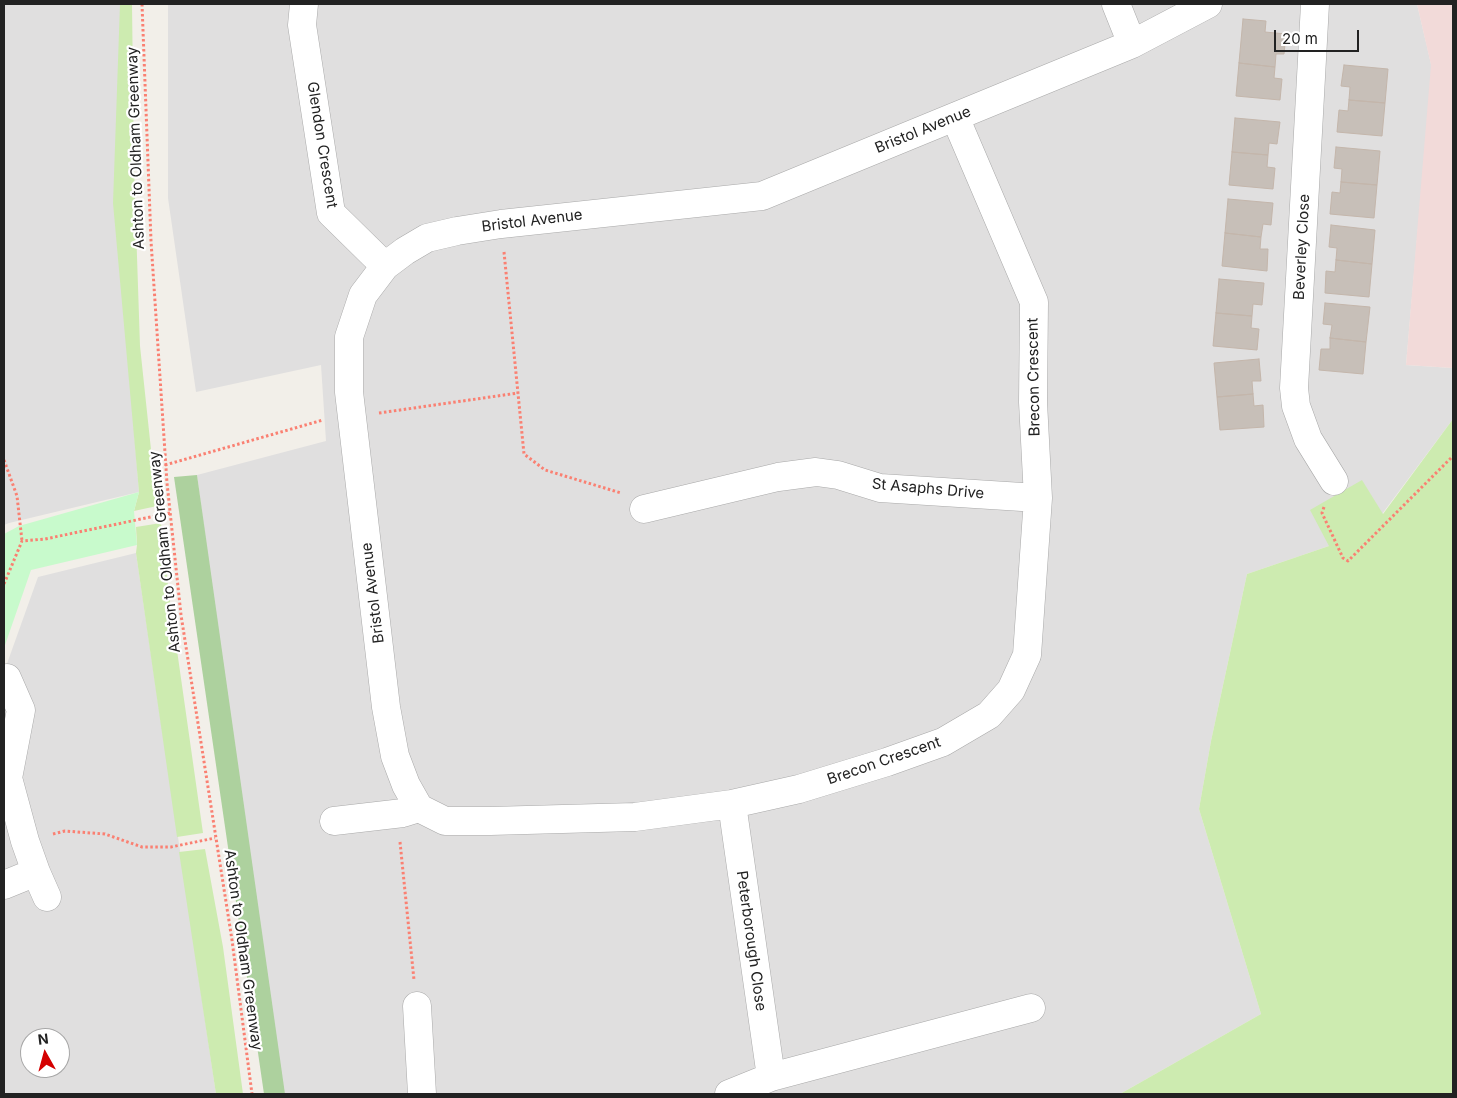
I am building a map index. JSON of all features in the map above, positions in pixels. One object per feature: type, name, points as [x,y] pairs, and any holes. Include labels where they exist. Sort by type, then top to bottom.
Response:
[{"type":"street","name":"Glendon Crescent","points":[[304,4],[302,25],[332,214],[385,266]]},
{"type":"street","points":[[1116,4],[1132,44]]},
{"type":"street","name":"Bristol Avenue","points":[[408,811],[406,785],[395,756],[386,707],[349,392],[349,337],[363,295],[385,266],[404,251],[427,238],[457,230],[762,196],[1132,44],[1208,4]]},
{"type":"street","name":"Beverley Close","points":[[1315,4],[1294,388],[1296,406],[1308,439],[1334,481]]},
{"type":"street","name":"Brecon Crescent","points":[[408,811],[444,821],[490,821],[635,816],[732,804],[800,789],[887,762],[943,742],[989,715],[1011,690],[1027,655],[1038,498],[1032,402],[1034,302],[955,117]]},
{"type":"street","name":"St Asaphs Drive","points":[[644,509],[778,477],[816,472],[838,475],[880,488],[1038,498]]},
{"type":"street","points":[[6,678],[21,710],[8,778],[25,841],[46,897]]},
{"type":"street","name":"Peterborough Close","points":[[732,804],[771,1077]]},
{"type":"street","points":[[334,821],[408,811]]},
{"type":"street","points":[[4,885],[36,872]]},
{"type":"street","points":[[417,1006],[422,1094]]},
{"type":"street","points":[[730,1094],[771,1077],[1031,1008]]},
{"type":"path","name":"Ashton to Oldham Greenway","points":[[142,4],[151,241],[165,465],[181,615],[232,940],[252,1094]]},
{"type":"path","points":[[501,224],[524,454],[545,470],[631,496],[644,509]]},
{"type":"path","points":[[165,465],[335,417],[518,393]]},
{"type":"path","points":[[1334,481],[1322,513],[1343,558],[1348,561],[1453,456]]},
{"type":"path","points":[[4,460],[17,496],[22,541],[4,584]]},
{"type":"path","points":[[22,541],[45,539],[170,513]]},
{"type":"path","points":[[408,811],[417,1006]]},
{"type":"path","points":[[25,841],[65,832],[105,834],[142,847],[171,847],[215,838]]},
{"type":"shaded area","points":[[4,4],[120,4],[131,392],[139,492],[4,525]]},
{"type":"shaded area","points":[[168,4],[1417,4],[1432,68],[1406,365],[1453,368],[1453,419],[1382,514],[1362,481],[1329,546],[1247,574],[1211,741],[1199,809],[1261,1014],[1120,1094],[283,1094],[244,836],[197,475],[326,441],[321,365],[196,392],[168,198]]},
{"type":"shaded area","points":[[1417,4],[1453,4],[1453,368],[1406,365],[1431,65]]},
{"type":"shaded area","points":[[136,553],[216,1094],[4,1094],[4,672],[38,577]]},
{"type":"green space","points":[[120,4],[132,4],[134,167],[140,346],[157,506],[134,511],[139,492],[113,203]]},
{"type":"green space","points":[[1453,419],[1453,1094],[1120,1094],[1261,1014],[1199,809],[1211,741],[1247,574],[1329,546],[1310,510],[1362,480],[1383,514]]},
{"type":"green space","points":[[197,475],[285,1094],[264,1094],[174,477]]},
{"type":"green space","points":[[139,492],[134,511],[137,545],[31,570],[4,648],[4,534],[19,526]]},
{"type":"green space","points":[[161,523],[169,594],[203,833],[177,837],[136,553],[136,527]]},
{"type":"green space","points":[[205,849],[223,947],[243,1094],[216,1094],[179,852]]},
{"type":"building","points":[[1243,19],[1266,21],[1265,32],[1286,34],[1284,54],[1276,54],[1275,67],[1239,63]]},
{"type":"building","points":[[1239,63],[1275,67],[1274,78],[1282,79],[1280,100],[1236,96]]},
{"type":"building","points":[[1344,65],[1388,69],[1385,103],[1349,100],[1350,87],[1341,86]]},
{"type":"building","points":[[1349,100],[1385,103],[1382,136],[1337,132],[1339,110],[1348,111]]},
{"type":"building","points":[[1235,118],[1280,122],[1277,144],[1269,143],[1268,155],[1232,152]]},
{"type":"building","points":[[1336,147],[1380,151],[1377,185],[1341,182],[1342,169],[1334,168]]},
{"type":"building","points":[[1232,152],[1268,155],[1267,167],[1275,168],[1273,189],[1229,185]]},
{"type":"building","points":[[1341,182],[1377,185],[1374,218],[1330,214],[1332,192],[1340,193]]},
{"type":"building","points":[[1228,199],[1273,203],[1271,225],[1263,224],[1261,237],[1225,233]]},
{"type":"building","points":[[1331,225],[1375,230],[1372,264],[1336,260],[1337,248],[1329,247]]},
{"type":"building","points":[[1225,233],[1261,237],[1260,249],[1268,249],[1267,271],[1222,266]]},
{"type":"building","points":[[1336,260],[1372,264],[1369,297],[1325,293],[1326,271],[1335,272]]},
{"type":"building","points":[[1219,279],[1264,283],[1262,305],[1253,304],[1252,316],[1216,313]]},
{"type":"building","points":[[1325,303],[1370,307],[1366,342],[1330,338],[1332,325],[1323,324]]},
{"type":"building","points":[[1216,313],[1252,316],[1251,328],[1259,329],[1257,350],[1213,346]]},
{"type":"building","points":[[1330,338],[1366,342],[1363,374],[1319,370],[1321,349],[1330,349]]},
{"type":"building","points":[[1259,359],[1261,381],[1252,381],[1253,394],[1217,397],[1214,363]]},
{"type":"building","points":[[1253,394],[1254,406],[1263,405],[1264,427],[1220,430],[1217,397]]}]
